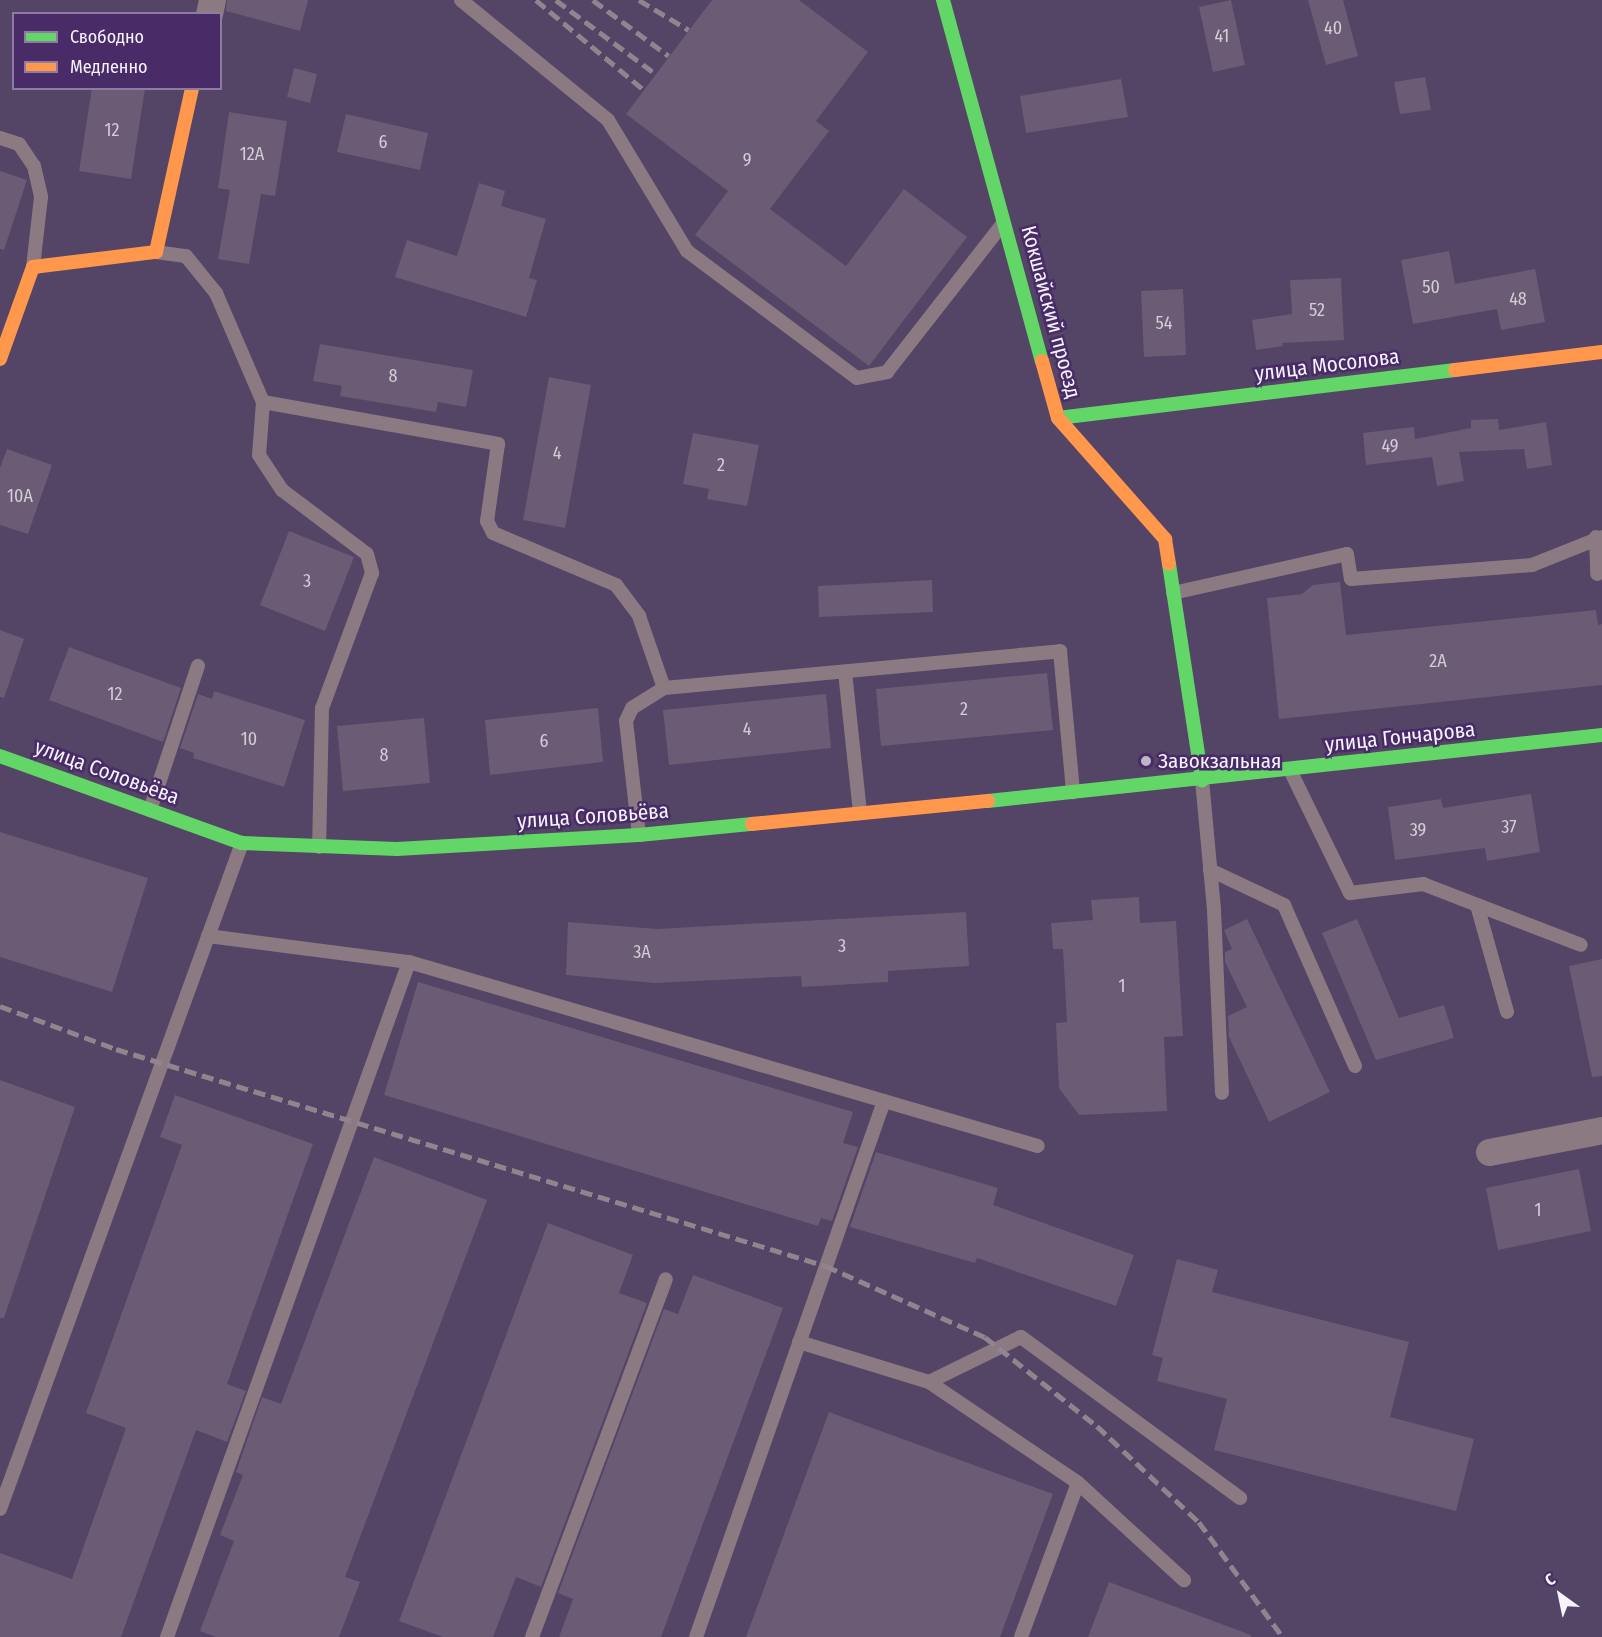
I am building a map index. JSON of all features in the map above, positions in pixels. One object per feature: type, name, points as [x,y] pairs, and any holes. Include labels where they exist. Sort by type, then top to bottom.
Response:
[{"type":"street","name":"Кокшайский проезд","points":[[943,0],[1058,418],[1165,539],[1202,780]]},
{"type":"street","points":[[0,359],[33,267],[156,252],[192,90]]},
{"type":"street","name":"улица Мосолова","points":[[1058,418],[1602,352]]},
{"type":"street","name":"улица Гончарова","points":[[1202,780],[1602,735]]},
{"type":"street","name":"улица Соловьёва","points":[[0,756],[242,843],[319,849],[397,849],[639,835],[1202,780]]},
{"type":"street","points":[[1489,1152],[1602,1130]]},
{"type":"lane","points":[[461,0],[608,120],[687,251],[857,378],[887,372],[1005,221]]},
{"type":"lane","points":[[0,138],[19,144],[34,166],[41,197],[33,267]]},
{"type":"lane","points":[[156,252],[186,256],[216,292],[263,402],[259,455],[282,490],[367,554],[372,573],[322,708],[319,849]]},
{"type":"lane","points":[[263,402],[498,444],[487,522],[493,533],[616,585],[639,616],[664,688]]},
{"type":"lane","points":[[1173,593],[1347,554],[1351,579],[1532,565],[1599,537],[1598,574]]},
{"type":"lane","points":[[639,835],[626,721],[632,708],[643,698],[664,688],[1060,651],[1073,792]]},
{"type":"lane","points":[[150,810],[198,666]]},
{"type":"lane","points":[[845,672],[860,813]]},
{"type":"lane","points":[[1290,770],[1350,893],[1423,884],[1581,945]]},
{"type":"lane","points":[[1202,780],[1210,870],[1222,1093]]},
{"type":"lane","points":[[0,1509],[242,843]]},
{"type":"lane","points":[[1210,870],[1284,905],[1355,1066]]},
{"type":"lane","points":[[1477,905],[1507,1012]]},
{"type":"lane","points":[[208,936],[409,962],[1038,1146]]},
{"type":"lane","points":[[167,1637],[409,962]]},
{"type":"lane","points":[[696,1637],[884,1101]]},
{"type":"lane","points":[[532,1637],[666,1279]]},
{"type":"lane","points":[[929,1382],[1021,1337],[1240,1498]]},
{"type":"lane","points":[[800,1342],[929,1382],[1077,1483],[1184,1580]]},
{"type":"lane","points":[[1021,1637],[1077,1483]]},
{"type":"building","points":[[227,0],[308,0],[300,31],[226,11]]},
{"type":"building","points":[[712,0],[799,0],[868,52],[816,121],[829,131],[770,209],[846,266],[904,189],[967,237],[869,366],[695,235],[728,191],[626,114]]},
{"type":"building","points":[[1231,0],[1245,65],[1213,72],[1199,7]]},
{"type":"building","points":[[1308,0],[1343,0],[1358,56],[1326,65]]},
{"type":"building","points":[[294,68],[317,74],[310,103],[287,97]]},
{"type":"building","points":[[1425,77],[1431,110],[1400,114],[1394,82]]},
{"type":"building","points":[[1121,79],[1128,117],[1026,133],[1020,96]]},
{"type":"building","points":[[92,90],[145,90],[131,179],[79,171]]},
{"type":"building","points":[[229,112],[287,121],[275,196],[261,194],[249,264],[218,259],[230,190],[218,188]]},
{"type":"building","points":[[346,114],[428,133],[420,170],[337,152]]},
{"type":"building","points":[[0,171],[27,180],[4,250],[0,249]]},
{"type":"building","points":[[479,183],[505,191],[501,206],[546,219],[529,278],[537,280],[526,317],[395,277],[407,240],[457,256]]},
{"type":"building","points":[[1449,251],[1455,284],[1535,269],[1545,322],[1501,330],[1497,309],[1413,324],[1401,260]]},
{"type":"building","points":[[1341,278],[1344,340],[1282,343],[1283,346],[1256,350],[1252,320],[1292,314],[1290,280]]},
{"type":"building","points":[[1183,289],[1186,355],[1144,357],[1141,291]]},
{"type":"building","points":[[320,344],[473,370],[466,407],[438,402],[436,412],[340,396],[342,386],[313,381]]},
{"type":"building","points":[[549,377],[591,385],[565,528],[523,520]]},
{"type":"building","points":[[1498,419],[1499,430],[1546,422],[1552,465],[1527,469],[1524,449],[1459,452],[1464,481],[1437,486],[1432,457],[1366,465],[1363,433],[1414,427],[1415,439],[1471,428],[1471,420]]},
{"type":"building","points":[[693,433],[759,445],[747,506],[707,499],[709,489],[683,484]]},
{"type":"building","points":[[7,449],[52,465],[28,534],[0,525],[0,468]]},
{"type":"building","points":[[289,531],[354,557],[325,631],[260,605]]},
{"type":"building","points":[[932,580],[933,612],[819,617],[818,586]]},
{"type":"building","points":[[1340,582],[1346,635],[1596,610],[1598,625],[1602,624],[1602,685],[1279,719],[1267,598],[1302,594],[1313,585]]},
{"type":"building","points":[[0,630],[24,639],[4,698],[0,697]]},
{"type":"building","points":[[69,647],[181,688],[163,742],[49,700]]},
{"type":"building","points":[[1047,673],[1053,730],[881,746],[876,689]]},
{"type":"building","points":[[214,691],[305,720],[284,787],[193,758],[194,753],[180,748],[198,694],[212,699]]},
{"type":"building","points":[[826,694],[831,748],[669,765],[663,710]]},
{"type":"building","points":[[598,708],[603,762],[490,775],[485,720]]},
{"type":"building","points":[[424,718],[430,783],[343,791],[337,726]]},
{"type":"building","points":[[1531,794],[1540,852],[1487,861],[1485,848],[1395,860],[1388,807],[1441,799],[1443,808]]},
{"type":"building","points":[[0,832],[148,878],[112,992],[0,957]]},
{"type":"building","points":[[1139,897],[1140,923],[1176,921],[1183,1036],[1164,1037],[1167,1111],[1079,1115],[1059,1088],[1056,1023],[1067,1022],[1063,949],[1053,949],[1051,923],[1093,920],[1091,900]]},
{"type":"building","points":[[966,912],[969,966],[888,971],[888,982],[802,987],[801,976],[655,983],[566,975],[568,922],[657,929]]},
{"type":"building","points":[[1247,919],[1330,1092],[1269,1122],[1229,1037],[1228,1016],[1247,1007],[1225,962],[1225,952],[1232,949],[1224,930]]},
{"type":"building","points":[[1357,919],[1399,1018],[1444,1005],[1454,1038],[1376,1060],[1322,933]]},
{"type":"building","points":[[1602,959],[1602,1076],[1592,1077],[1569,966]]},
{"type":"building","points":[[418,982],[853,1112],[843,1143],[858,1147],[832,1221],[821,1218],[818,1226],[384,1095]]},
{"type":"building","points":[[0,1080],[75,1107],[4,1318],[0,1318]]},
{"type":"building","points":[[175,1095],[313,1144],[227,1384],[246,1391],[227,1442],[196,1430],[121,1637],[0,1637],[0,1553],[72,1579],[126,1428],[86,1413],[182,1145],[160,1137]]},
{"type":"building","points":[[876,1152],[998,1188],[993,1205],[1134,1255],[1116,1306],[977,1258],[975,1263],[850,1227]]},
{"type":"building","points":[[374,1157],[487,1200],[345,1577],[360,1582],[339,1637],[216,1637],[200,1631],[234,1541],[220,1535],[243,1475],[236,1472],[262,1397],[281,1404]]},
{"type":"building","points":[[1579,1169],[1591,1231],[1498,1250],[1486,1188]]},
{"type":"building","points":[[548,1223],[633,1255],[619,1293],[647,1303],[541,1587],[516,1577],[493,1637],[443,1637],[399,1621]]},
{"type":"building","points":[[1177,1259],[1218,1270],[1212,1292],[1409,1342],[1390,1417],[1474,1439],[1456,1511],[1214,1450],[1227,1399],[1157,1381],[1163,1358],[1152,1355]]},
{"type":"building","points":[[693,1275],[783,1308],[661,1637],[559,1637],[573,1599],[558,1593],[664,1309],[678,1314]]},
{"type":"building","points":[[829,1412],[1053,1494],[1000,1637],[746,1637]]},
{"type":"building","points":[[1109,1582],[1251,1635],[1251,1637],[1088,1637]]},
{"type":"railway","points":[[536,0],[644,90]]},
{"type":"railway","points":[[556,0],[656,74]]},
{"type":"railway","points":[[593,0],[669,56]]},
{"type":"railway","points":[[639,0],[689,30]]},
{"type":"railway","points":[[0,1006],[116,1049],[826,1266],[985,1337],[1097,1426],[1199,1522],[1283,1637]]},
{"type":"traffic: fast","points":[[943,0],[1042,361]]},
{"type":"traffic: fast","points":[[1058,418],[1455,370]]},
{"type":"traffic: fast","points":[[1169,564],[1202,780]]},
{"type":"traffic: fast","points":[[988,801],[1602,735]]},
{"type":"traffic: fast","points":[[0,756],[242,843],[397,849],[639,835],[752,824]]},
{"type":"traffic: slow","points":[[0,359],[33,267],[156,252],[192,90]]},
{"type":"traffic: slow","points":[[1455,370],[1602,352]]},
{"type":"traffic: slow","points":[[1042,361],[1058,418],[1165,539],[1169,564]]},
{"type":"traffic: slow","points":[[752,824],[988,801]]},
{"type":"place","name":"Завокзальная","points":[[1146,761]]}]
